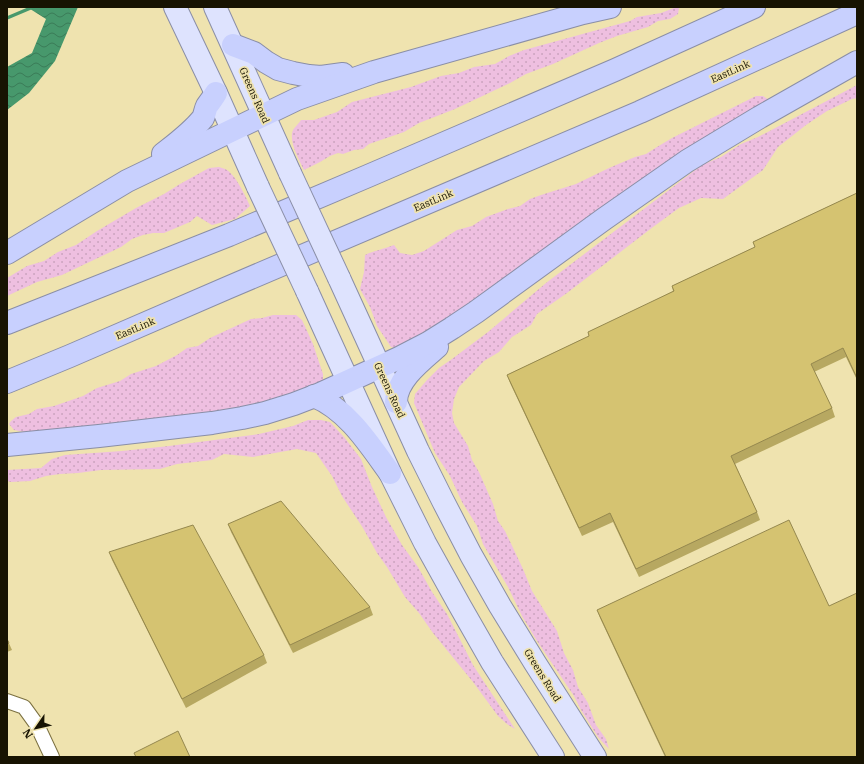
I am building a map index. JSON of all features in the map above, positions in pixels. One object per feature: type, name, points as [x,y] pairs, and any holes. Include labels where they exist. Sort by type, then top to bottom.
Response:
[{"type":"highway","points":[[7,252],[127,181],[297,99],[374,72],[610,7]]},
{"type":"highway","points":[[7,323],[228,235],[368,176],[615,70],[754,7]]},
{"type":"highway","name":"EastLink","points":[[7,382],[640,112],[857,13]]},
{"type":"highway","points":[[232,45],[254,53],[278,69],[309,76],[321,77],[354,72],[374,72]]},
{"type":"highway","points":[[7,445],[99,436],[212,423],[242,418],[265,413],[314,396],[380,367],[428,343],[476,312],[687,161],[760,117],[857,62]]},
{"type":"highway","points":[[127,181],[185,136],[206,113],[206,108],[216,94]]},
{"type":"highway","points":[[396,402],[400,385],[412,370],[476,312]]},
{"type":"highway","points":[[314,396],[328,403],[350,422],[390,473]]},
{"type":"main road","points":[[175,7],[390,473],[425,543],[492,662],[553,757]]},
{"type":"main road","name":"Greens Road","points":[[215,7],[263,115],[443,501],[500,606],[595,757]]},
{"type":"street","points":[[7,701],[24,707],[37,725],[52,757]]},
{"type":"shaded area","points":[[674,8],[679,8],[678,14],[670,19],[658,21],[648,27],[599,43],[553,64],[526,74],[455,109],[419,123],[404,132],[369,144],[363,149],[354,150],[343,154],[338,153],[304,170],[295,151],[292,135],[293,130],[301,120],[314,120],[337,112],[352,102],[411,87],[441,76],[459,73],[474,67],[495,64],[524,50],[630,21],[637,17],[661,13]]},
{"type":"shaded area","points":[[857,85],[857,98],[827,111],[806,125],[778,147],[763,170],[723,199],[701,198],[679,208],[537,314],[531,325],[512,337],[499,352],[484,361],[459,387],[454,399],[452,413],[454,423],[468,446],[472,460],[493,504],[498,521],[505,531],[532,591],[557,631],[564,653],[573,670],[578,687],[588,703],[596,725],[606,739],[609,749],[598,737],[574,696],[522,616],[508,587],[483,544],[477,526],[462,502],[450,476],[435,453],[414,403],[415,394],[439,368],[488,332],[546,283],[702,165],[721,157],[741,144],[758,137]]},
{"type":"shaded area","points":[[756,96],[763,96],[769,100],[480,299],[399,349],[391,347],[377,326],[370,307],[360,289],[364,272],[365,255],[394,245],[400,253],[412,255],[424,251],[457,230],[472,226],[486,217],[520,206],[530,199],[576,184],[609,168],[646,154],[672,138]]},
{"type":"shaded area","points":[[219,167],[229,171],[233,175],[250,206],[235,219],[212,225],[197,216],[190,222],[164,233],[153,233],[132,239],[121,247],[62,275],[37,282],[7,296],[7,278],[27,266],[44,261],[58,252],[76,245],[136,208],[209,168]]},
{"type":"shaded area","points":[[273,315],[296,315],[302,320],[313,344],[323,374],[323,380],[316,388],[234,412],[25,432],[14,430],[9,424],[16,417],[29,414],[37,409],[54,406],[83,396],[97,388],[120,381],[131,374],[156,366],[187,348],[198,346],[210,338],[251,319]]},
{"type":"shaded area","points":[[308,420],[330,422],[361,459],[386,517],[402,545],[418,567],[432,592],[447,614],[473,665],[515,729],[498,716],[473,682],[405,597],[342,496],[332,476],[316,453],[297,449],[253,457],[224,454],[212,460],[177,464],[160,469],[101,470],[46,476],[30,481],[7,481],[7,470],[41,468],[52,459],[65,455],[169,446],[259,434],[293,426]]},
{"type":"water","points":[[27,7],[78,7],[55,61],[29,93],[7,110],[7,67],[32,53],[46,19]]},
{"type":"building","points":[[857,193],[857,378],[843,348],[811,364],[832,408],[731,456],[757,512],[636,569],[610,513],[579,528],[507,375],[589,336],[588,332],[674,291],[672,286],[755,247],[753,242]]},
{"type":"building","points":[[281,501],[370,607],[290,645],[228,524]]},
{"type":"building","points":[[789,520],[829,606],[857,593],[857,757],[666,757],[597,610]]},
{"type":"building","points":[[193,525],[264,655],[182,699],[109,552]]},
{"type":"building","points":[[178,731],[190,757],[136,757],[134,753]]},
{"type":"waterway","points":[[7,18],[33,7]]}]
